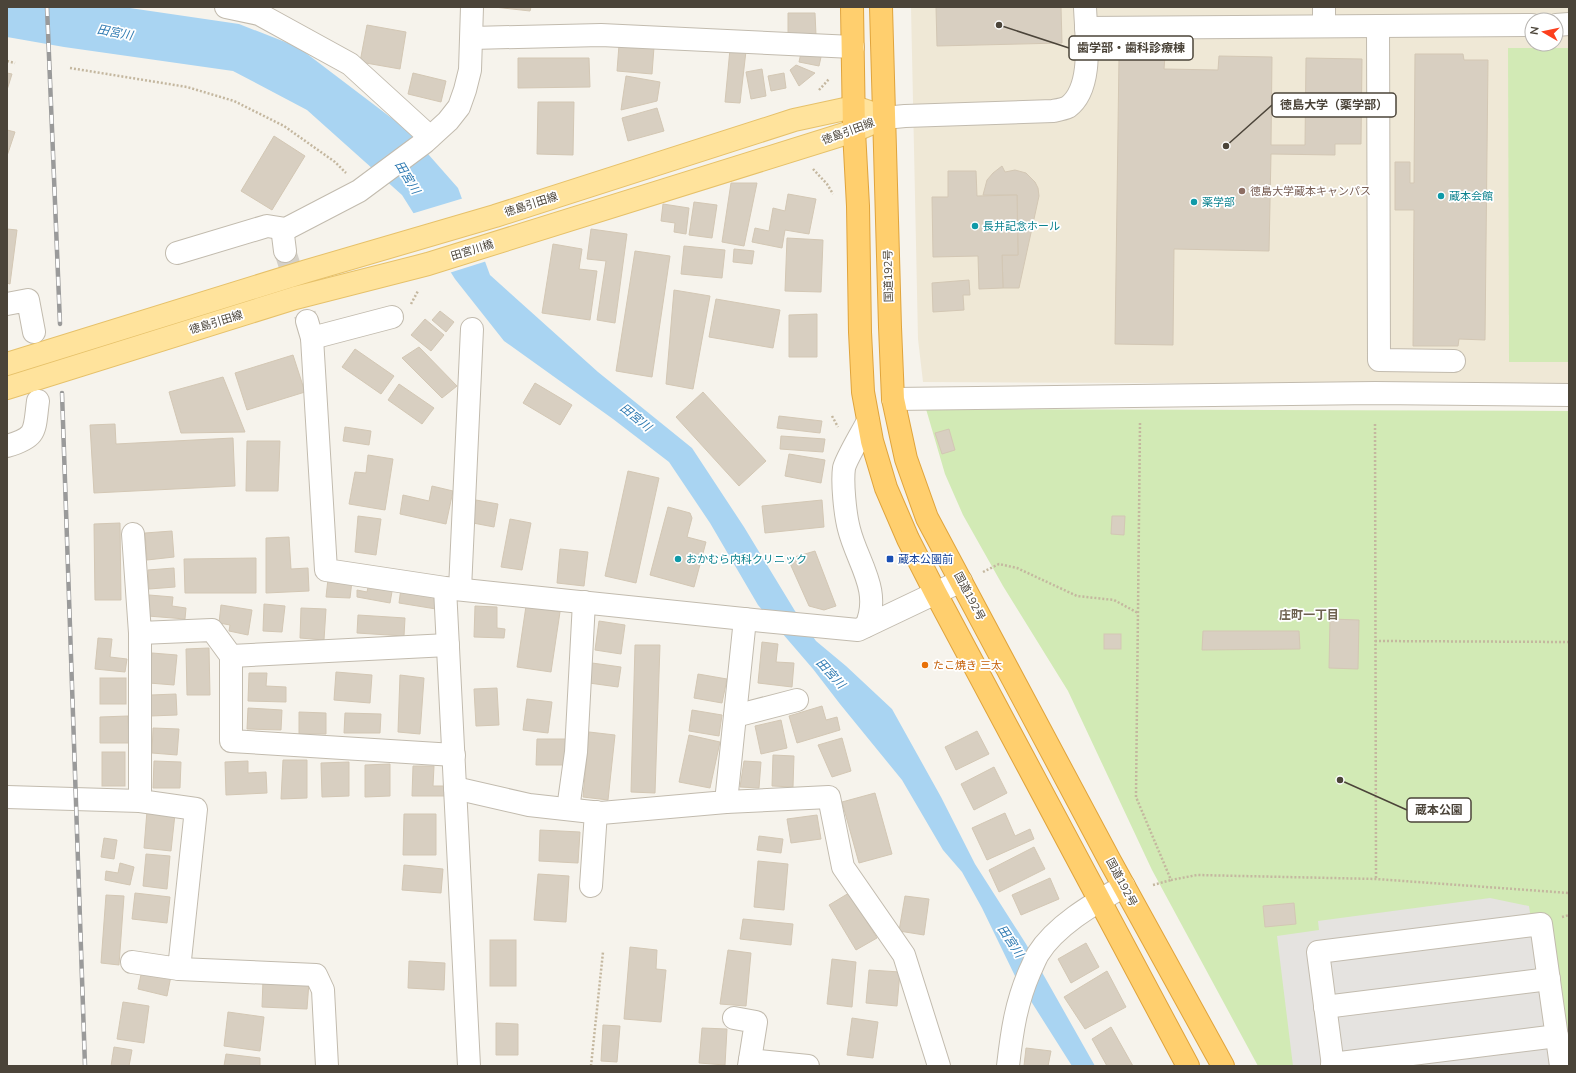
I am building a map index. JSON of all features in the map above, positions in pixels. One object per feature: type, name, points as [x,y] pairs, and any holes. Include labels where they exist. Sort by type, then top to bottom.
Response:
[{"type":"highway","points":[[852,7],[854,131],[858,206],[863,392],[872,441],[886,488],[908,539],[1188,1066]]},
{"type":"highway","name":"国道192号","points":[[881,7],[893,399],[906,459],[927,518],[971,577],[1124,886],[1223,1066]]},
{"type":"main road","name":"徳島引田線","points":[[7,364],[307,271],[495,216],[794,120],[854,107],[884,118]]},
{"type":"main road","name":"徳島引田線","points":[[516,237],[854,131],[884,118]]},
{"type":"main road","name":"田宮川橋","points":[[428,264],[516,237]]},
{"type":"main road","name":"徳島引田線","points":[[7,388],[295,298],[428,264]]},
{"type":"street","points":[[226,7],[259,14],[350,64],[427,139]]},
{"type":"street","points":[[285,251],[283,235],[286,229],[364,187],[427,139],[448,121],[459,107],[470,70],[472,7]]},
{"type":"street","points":[[884,118],[1013,111],[1053,111],[1066,108],[1076,100],[1084,84],[1086,70],[1086,17],[1324,17],[1378,26],[1524,25]]},
{"type":"street","points":[[1378,26],[1379,360],[1454,361]]},
{"type":"street","points":[[472,38],[601,35],[853,47]]},
{"type":"street","points":[[177,253],[267,226],[286,229]]},
{"type":"street","points":[[7,304],[28,300],[34,332]]},
{"type":"street","points":[[401,312],[310,329],[326,570],[453,588],[858,630],[936,592],[971,577]]},
{"type":"street","points":[[469,1066],[448,645],[472,329]]},
{"type":"street","points":[[893,399],[1375,393],[1569,395]]},
{"type":"street","points":[[7,446],[30,437],[34,431],[38,401]]},
{"type":"street","points":[[866,626],[870,618],[872,603],[870,584],[849,529],[844,490],[844,466],[868,421]]},
{"type":"street","points":[[133,534],[140,633],[140,801]]},
{"type":"street","points":[[568,809],[576,752],[584,602]]},
{"type":"street","points":[[726,802],[735,716],[755,620]]},
{"type":"street","points":[[140,633],[212,630],[231,656],[231,741],[454,755]]},
{"type":"street","points":[[231,656],[448,645]]},
{"type":"street","points":[[735,716],[797,700]]},
{"type":"street","points":[[456,788],[529,805],[601,813],[726,802],[829,797],[843,867],[904,955],[939,1066]]},
{"type":"street","points":[[7,798],[140,801],[196,809],[179,969]]},
{"type":"street","points":[[591,886],[596,812]]},
{"type":"street","points":[[1008,1066],[1013,1023],[1022,990],[1038,954],[1058,930],[1100,900],[1124,886]]},
{"type":"street","points":[[1556,1036],[1333,1065],[1318,952],[1541,924],[1561,1066]]},
{"type":"street","points":[[132,962],[179,969],[316,975],[323,990],[326,1066]]},
{"type":"street","points":[[1325,1007],[1549,979]]},
{"type":"street","points":[[734,1018],[756,1022],[750,1063],[808,1066]]},
{"type":"path","points":[[7,61],[15,63]]},
{"type":"path","points":[[70,68],[187,87],[234,102],[284,126],[335,162],[364,187]]},
{"type":"path","points":[[401,312],[420,287]]},
{"type":"path","points":[[832,416],[838,426]]},
{"type":"path","points":[[1140,423],[1136,797],[1171,880]]},
{"type":"path","points":[[1375,424],[1376,879]]},
{"type":"path","points":[[971,577],[999,564],[1031,574],[1078,596],[1114,600],[1138,613]]},
{"type":"path","points":[[1375,641],[1569,642]]},
{"type":"path","points":[[1153,886],[1171,880],[1197,875],[1376,879],[1569,893]]},
{"type":"path","points":[[591,1066],[603,952]]},
{"type":"shaded area","name":"徳島大学蔵本キャンパス","points":[[911,7],[1569,7],[1569,385],[923,382],[918,339]]},
{"type":"shaded area","points":[[1490,898],[1529,906],[1553,1066],[1293,1066],[1277,936],[1319,930],[1318,921]]},
{"type":"green space","points":[[1508,48],[1524,48],[1524,52],[1564,52],[1564,48],[1569,48],[1569,362],[1509,362]]},
{"type":"green space","points":[[926,409],[1569,411],[1569,1066],[1258,1066],[1152,870],[1068,691],[1003,586],[963,515],[945,474]]},
{"type":"water","name":"田宮川","points":[[7,7],[123,7],[239,24],[298,47],[406,129],[458,188],[490,275],[598,372],[692,448],[744,527],[795,611],[816,641],[846,666],[892,709],[941,797],[975,864],[1026,944],[1095,1066],[1072,1066],[1015,976],[982,908],[962,872],[943,850],[902,780],[813,669],[758,605],[710,523],[669,462],[613,419],[504,341],[455,279],[402,195],[307,110],[233,71],[64,47],[7,37]]},
{"type":"pier","points":[[464,198],[487,261],[449,273],[411,214]]},
{"type":"building","points":[[494,7],[531,7],[530,11]]},
{"type":"building","points":[[936,7],[1061,7],[1062,43],[937,46]]},
{"type":"building","points":[[788,13],[815,13],[816,35],[788,35]]},
{"type":"building","points":[[367,25],[406,32],[400,69],[360,62]]},
{"type":"building","points":[[619,45],[654,47],[652,74],[617,71]]},
{"type":"building","points":[[730,49],[746,51],[740,103],[725,102]]},
{"type":"building","points":[[801,53],[821,57],[819,66],[799,62]]},
{"type":"building","name":"蔵本会館","points":[[1415,54],[1463,54],[1464,60],[1488,60],[1485,340],[1459,339],[1458,346],[1413,346],[1414,210],[1395,210],[1395,162],[1410,162],[1410,183],[1414,183]]},
{"type":"building","name":"薬学部","points":[[1119,56],[1165,56],[1164,69],[1218,70],[1219,56],[1272,57],[1271,145],[1305,145],[1306,58],[1362,59],[1361,144],[1335,144],[1335,155],[1271,154],[1269,251],[1174,249],[1173,345],[1115,344]]},
{"type":"building","points":[[518,58],[589,58],[590,87],[518,88]]},
{"type":"building","points":[[796,65],[815,73],[799,86],[790,70]]},
{"type":"building","points":[[762,69],[766,96],[751,99],[746,72]]},
{"type":"building","points":[[7,73],[12,74],[7,90]]},
{"type":"building","points":[[413,73],[446,81],[441,102],[408,94]]},
{"type":"building","points":[[784,73],[786,88],[771,91],[768,76]]},
{"type":"building","points":[[626,76],[660,82],[657,101],[621,110]]},
{"type":"building","points":[[538,102],[574,102],[573,155],[537,154]]},
{"type":"building","points":[[657,108],[664,131],[628,141],[622,118]]},
{"type":"building","points":[[7,130],[15,132],[7,156]]},
{"type":"building","points":[[274,136],[305,156],[272,210],[241,191]]},
{"type":"building","points":[[1002,166],[1005,172],[1015,170],[1026,173],[1035,182],[1038,188],[1039,196],[1019,288],[1003,288],[1002,255],[1018,255],[1017,195],[983,195],[987,180]]},
{"type":"building","name":"長井記念ホール","points":[[948,171],[976,171],[977,196],[1017,195],[1018,255],[1002,255],[1003,288],[979,289],[978,256],[933,257],[932,197],[948,197]]},
{"type":"building","points":[[731,183],[757,183],[744,246],[722,242]]},
{"type":"building","points":[[788,194],[816,199],[809,234],[785,230],[782,248],[752,242],[755,228],[769,231],[773,208],[785,211]]},
{"type":"building","points":[[694,202],[717,205],[712,238],[689,235]]},
{"type":"building","points":[[663,204],[689,208],[686,234],[674,232],[675,223],[661,221]]},
{"type":"building","points":[[7,229],[17,230],[10,284],[7,283]]},
{"type":"building","points":[[591,229],[627,234],[615,323],[597,320],[606,261],[587,259]]},
{"type":"building","points":[[787,238],[823,240],[821,292],[785,291]]},
{"type":"building","points":[[553,244],[582,249],[579,269],[597,271],[590,320],[542,313]]},
{"type":"building","points":[[684,246],[725,250],[722,278],[681,274]]},
{"type":"building","points":[[734,249],[754,251],[752,264],[733,262]]},
{"type":"building","points":[[635,251],[670,256],[652,377],[616,371]]},
{"type":"building","points":[[969,280],[970,295],[963,295],[964,310],[933,312],[932,283]]},
{"type":"building","points":[[674,290],[710,296],[693,389],[666,384]]},
{"type":"building","points":[[716,299],[780,310],[773,348],[709,337]]},
{"type":"building","points":[[440,311],[454,322],[446,332],[432,320]]},
{"type":"building","points":[[817,314],[817,357],[789,357],[789,315]]},
{"type":"building","points":[[425,319],[444,335],[431,351],[411,335]]},
{"type":"building","points":[[419,347],[457,386],[442,398],[402,358]]},
{"type":"building","points":[[355,349],[394,376],[381,394],[342,367]]},
{"type":"building","points":[[293,355],[305,392],[247,410],[235,373]]},
{"type":"building","points":[[223,377],[245,432],[181,433],[169,392]]},
{"type":"building","points":[[535,383],[572,405],[560,425],[523,403]]},
{"type":"building","points":[[399,384],[434,408],[422,424],[388,400]]},
{"type":"building","points":[[703,392],[766,461],[739,486],[676,417]]},
{"type":"building","points":[[779,416],[822,421],[820,433],[777,428]]},
{"type":"building","points":[[115,424],[116,444],[233,438],[235,486],[94,493],[90,425]]},
{"type":"building","points":[[345,427],[371,431],[369,445],[343,441]]},
{"type":"building","points":[[949,429],[955,450],[942,454],[935,433]]},
{"type":"building","points":[[781,436],[825,439],[823,452],[780,449]]},
{"type":"building","points":[[247,441],[280,441],[278,491],[246,491]]},
{"type":"building","points":[[789,454],[825,460],[821,483],[785,476]]},
{"type":"building","points":[[368,455],[393,459],[385,510],[349,504],[355,472],[366,473]]},
{"type":"building","points":[[628,471],[659,478],[636,583],[605,576]]},
{"type":"building","points":[[432,486],[453,491],[446,524],[400,514],[403,495],[429,501]]},
{"type":"building","points":[[476,500],[498,504],[494,527],[473,523]]},
{"type":"building","points":[[822,500],[824,527],[765,533],[762,506]]},
{"type":"building","name":"おかむら内科クリニック","points":[[668,507],[690,513],[692,518],[687,537],[706,542],[694,587],[650,575]]},
{"type":"building","points":[[358,516],[381,519],[376,555],[355,552]]},
{"type":"building","points":[[1112,516],[1125,516],[1124,535],[1111,534]]},
{"type":"building","points":[[510,519],[531,523],[522,570],[501,567]]},
{"type":"building","points":[[120,523],[121,600],[95,600],[94,524]]},
{"type":"building","points":[[172,531],[174,557],[147,560],[145,533]]},
{"type":"building","points":[[289,537],[291,569],[308,568],[309,591],[266,593],[266,538]]},
{"type":"building","points":[[560,549],[588,552],[584,586],[557,583]]},
{"type":"building","points":[[815,551],[836,606],[824,610],[809,606],[788,559]]},
{"type":"building","points":[[256,558],[256,593],[185,593],[184,559]]},
{"type":"building","points":[[174,568],[175,587],[149,589],[148,570]]},
{"type":"building","points":[[328,579],[352,581],[350,598],[326,597]]},
{"type":"building","points":[[369,582],[393,586],[390,603],[357,597],[357,590],[367,592]]},
{"type":"building","points":[[401,588],[439,594],[436,609],[399,603]]},
{"type":"building","points":[[149,595],[173,597],[172,606],[186,608],[185,619],[148,616]]},
{"type":"building","points":[[264,604],[285,606],[282,632],[263,631]]},
{"type":"building","points":[[221,605],[252,610],[248,635],[229,631],[230,625],[219,623]]},
{"type":"building","points":[[475,606],[497,607],[497,628],[505,629],[504,638],[474,637]]},
{"type":"building","points":[[526,606],[560,612],[551,672],[517,667]]},
{"type":"building","points":[[301,608],[326,609],[324,640],[300,638]]},
{"type":"building","points":[[358,615],[405,618],[404,636],[357,633]]},
{"type":"building","points":[[1330,619],[1359,620],[1358,669],[1329,668]]},
{"type":"building","points":[[599,621],[625,625],[621,654],[595,650]]},
{"type":"building","points":[[1203,631],[1299,631],[1300,649],[1202,650]]},
{"type":"building","points":[[1104,634],[1121,634],[1121,649],[1104,649]]},
{"type":"building","points":[[98,638],[112,639],[110,657],[127,659],[125,672],[95,669]]},
{"type":"building","points":[[762,642],[778,644],[776,662],[794,663],[792,687],[758,683]]},
{"type":"building","points":[[635,645],[660,645],[655,793],[631,792]]},
{"type":"building","points":[[209,648],[210,695],[187,695],[186,649]]},
{"type":"building","points":[[152,653],[177,655],[174,685],[149,683]]},
{"type":"building","points":[[592,663],[621,667],[618,687],[589,683]]},
{"type":"building","points":[[336,672],[372,675],[370,703],[334,700]]},
{"type":"building","points":[[249,673],[267,673],[266,686],[286,687],[286,702],[248,701]]},
{"type":"building","points":[[698,674],[727,679],[722,703],[694,698]]},
{"type":"building","points":[[400,675],[424,678],[420,734],[398,732]]},
{"type":"building","points":[[100,678],[126,678],[126,704],[100,704]]},
{"type":"building","points":[[497,688],[499,725],[476,726],[474,689]]},
{"type":"building","points":[[176,694],[177,715],[150,716],[151,695]]},
{"type":"building","points":[[527,699],[552,702],[548,733],[523,730]]},
{"type":"building","points":[[822,706],[826,720],[837,717],[840,730],[797,743],[789,716]]},
{"type":"building","points":[[248,708],[282,710],[281,730],[247,729]]},
{"type":"building","points":[[692,710],[722,715],[719,736],[689,731]]},
{"type":"building","points":[[299,712],[326,713],[326,734],[299,734]]},
{"type":"building","points":[[345,713],[381,714],[380,733],[344,733]]},
{"type":"building","points":[[128,716],[129,743],[100,743],[100,717]]},
{"type":"building","points":[[781,720],[787,748],[761,754],[755,726]]},
{"type":"building","points":[[153,728],[179,729],[177,755],[152,753]]},
{"type":"building","points":[[977,731],[989,754],[956,770],[945,747]]},
{"type":"building","points":[[589,732],[615,735],[608,800],[583,797]]},
{"type":"building","points":[[689,735],[720,742],[710,788],[679,782]]},
{"type":"building","points":[[842,738],[851,771],[832,777],[818,745]]},
{"type":"building","points":[[537,739],[566,739],[565,765],[536,765]]},
{"type":"building","points":[[102,752],[125,752],[125,786],[102,786]]},
{"type":"building","points":[[773,755],[794,756],[793,787],[772,786]]},
{"type":"building","points":[[283,760],[307,760],[307,798],[281,799]]},
{"type":"building","points":[[154,761],[181,762],[180,788],[153,788]]},
{"type":"building","points":[[248,761],[248,773],[266,772],[267,793],[226,795],[225,762]]},
{"type":"building","points":[[744,761],[761,762],[759,788],[740,787]]},
{"type":"building","points":[[349,762],[349,796],[322,797],[321,763]]},
{"type":"building","points":[[390,764],[390,796],[365,797],[365,765]]},
{"type":"building","points":[[413,766],[434,766],[433,786],[446,786],[446,796],[412,796]]},
{"type":"building","points":[[994,767],[1007,793],[974,810],[961,784]]},
{"type":"building","points":[[875,793],[892,854],[859,863],[842,802]]},
{"type":"building","points":[[147,811],[175,814],[171,851],[144,848]]},
{"type":"building","points":[[1005,813],[1015,836],[1030,829],[1034,839],[987,860],[972,828]]},
{"type":"building","points":[[404,814],[436,814],[436,855],[403,855]]},
{"type":"building","points":[[817,815],[821,839],[791,843],[787,819]]},
{"type":"building","points":[[540,830],[580,832],[578,863],[539,861]]},
{"type":"building","points":[[759,836],[783,839],[781,853],[757,850]]},
{"type":"building","points":[[104,838],[117,840],[114,859],[101,857]]},
{"type":"building","points":[[1034,847],[1045,869],[999,892],[989,870]]},
{"type":"building","points":[[146,854],[170,856],[167,889],[143,886]]},
{"type":"building","points":[[758,861],[788,864],[784,910],[754,907]]},
{"type":"building","points":[[120,863],[134,867],[130,885],[105,880],[106,871],[118,873]]},
{"type":"building","points":[[404,865],[443,869],[441,893],[402,890]]},
{"type":"building","points":[[538,874],[569,876],[566,922],[534,920]]},
{"type":"building","points":[[1050,878],[1059,899],[1021,915],[1012,895]]},
{"type":"building","points":[[135,893],[170,897],[167,923],[132,919]]},
{"type":"building","points":[[849,893],[877,938],[856,950],[829,905]]},
{"type":"building","points":[[106,895],[124,896],[119,965],[101,963]]},
{"type":"building","points":[[905,896],[929,899],[924,935],[899,931]]},
{"type":"building","points":[[1294,903],[1296,924],[1265,927],[1263,906]]},
{"type":"building","points":[[743,919],[793,924],[791,945],[740,939]]},
{"type":"building","points":[[490,940],[516,940],[516,986],[490,986]]},
{"type":"building","points":[[1086,943],[1099,967],[1071,983],[1058,959]]},
{"type":"building","points":[[630,947],[657,950],[656,969],[666,970],[661,1022],[624,1019]]},
{"type":"building","points":[[728,950],[751,953],[746,1006],[720,1004]]},
{"type":"building","points":[[832,959],[856,962],[852,1007],[827,1004]]},
{"type":"building","points":[[409,961],[445,963],[444,990],[408,988]]},
{"type":"building","points":[[142,970],[171,976],[167,996],[138,989]]},
{"type":"building","points":[[869,970],[900,972],[897,1006],[866,1003]]},
{"type":"building","points":[[1107,971],[1126,1007],[1085,1029],[1064,997]]},
{"type":"building","points":[[263,980],[309,982],[307,1009],[262,1007]]},
{"type":"building","points":[[123,1002],[149,1006],[144,1043],[117,1039]]},
{"type":"building","points":[[228,1012],[264,1017],[260,1051],[224,1046]]},
{"type":"building","points":[[852,1018],[878,1022],[873,1058],[847,1055]]},
{"type":"building","points":[[496,1023],[518,1024],[518,1055],[496,1055]]},
{"type":"building","points":[[603,1025],[620,1026],[617,1062],[601,1061]]},
{"type":"building","points":[[1111,1027],[1133,1066],[1107,1066],[1092,1039]]},
{"type":"building","points":[[702,1028],[727,1029],[725,1065],[699,1063]]},
{"type":"building","points":[[114,1047],[132,1050],[129,1066],[111,1066]]},
{"type":"building","points":[[1026,1048],[1051,1051],[1048,1066],[1024,1066]]},
{"type":"building","points":[[226,1054],[260,1058],[260,1066],[224,1066]]},
{"type":"tunnel","points":[[285,251],[307,321]]},
{"type":"railway","points":[[47,7],[60,324]]},
{"type":"railway","points":[[62,393],[85,1066]]},
{"type":"place","name":"歯学部・歯科診療棟","points":[[999,25]]},
{"type":"place","name":"徳島大学（薬学部）","points":[[1226,146]]},
{"type":"place","name":"徳島大学蔵本キャンパス","points":[[1242,191]]},
{"type":"place","name":"蔵本会館","points":[[1441,196]]},
{"type":"place","name":"薬学部","points":[[1194,202]]},
{"type":"place","name":"長井記念ホール","points":[[975,226]]},
{"type":"place","name":"おかむら内科クリニック","points":[[678,559]]},
{"type":"place","name":"蔵本公園前","points":[[890,559]]},
{"type":"place","name":"たこ焼き 三太","points":[[925,665]]},
{"type":"place","name":"蔵本公園","points":[[1340,780]]},
{"type":"district","name":"庄町一丁目","points":[[1309,614]]}]
